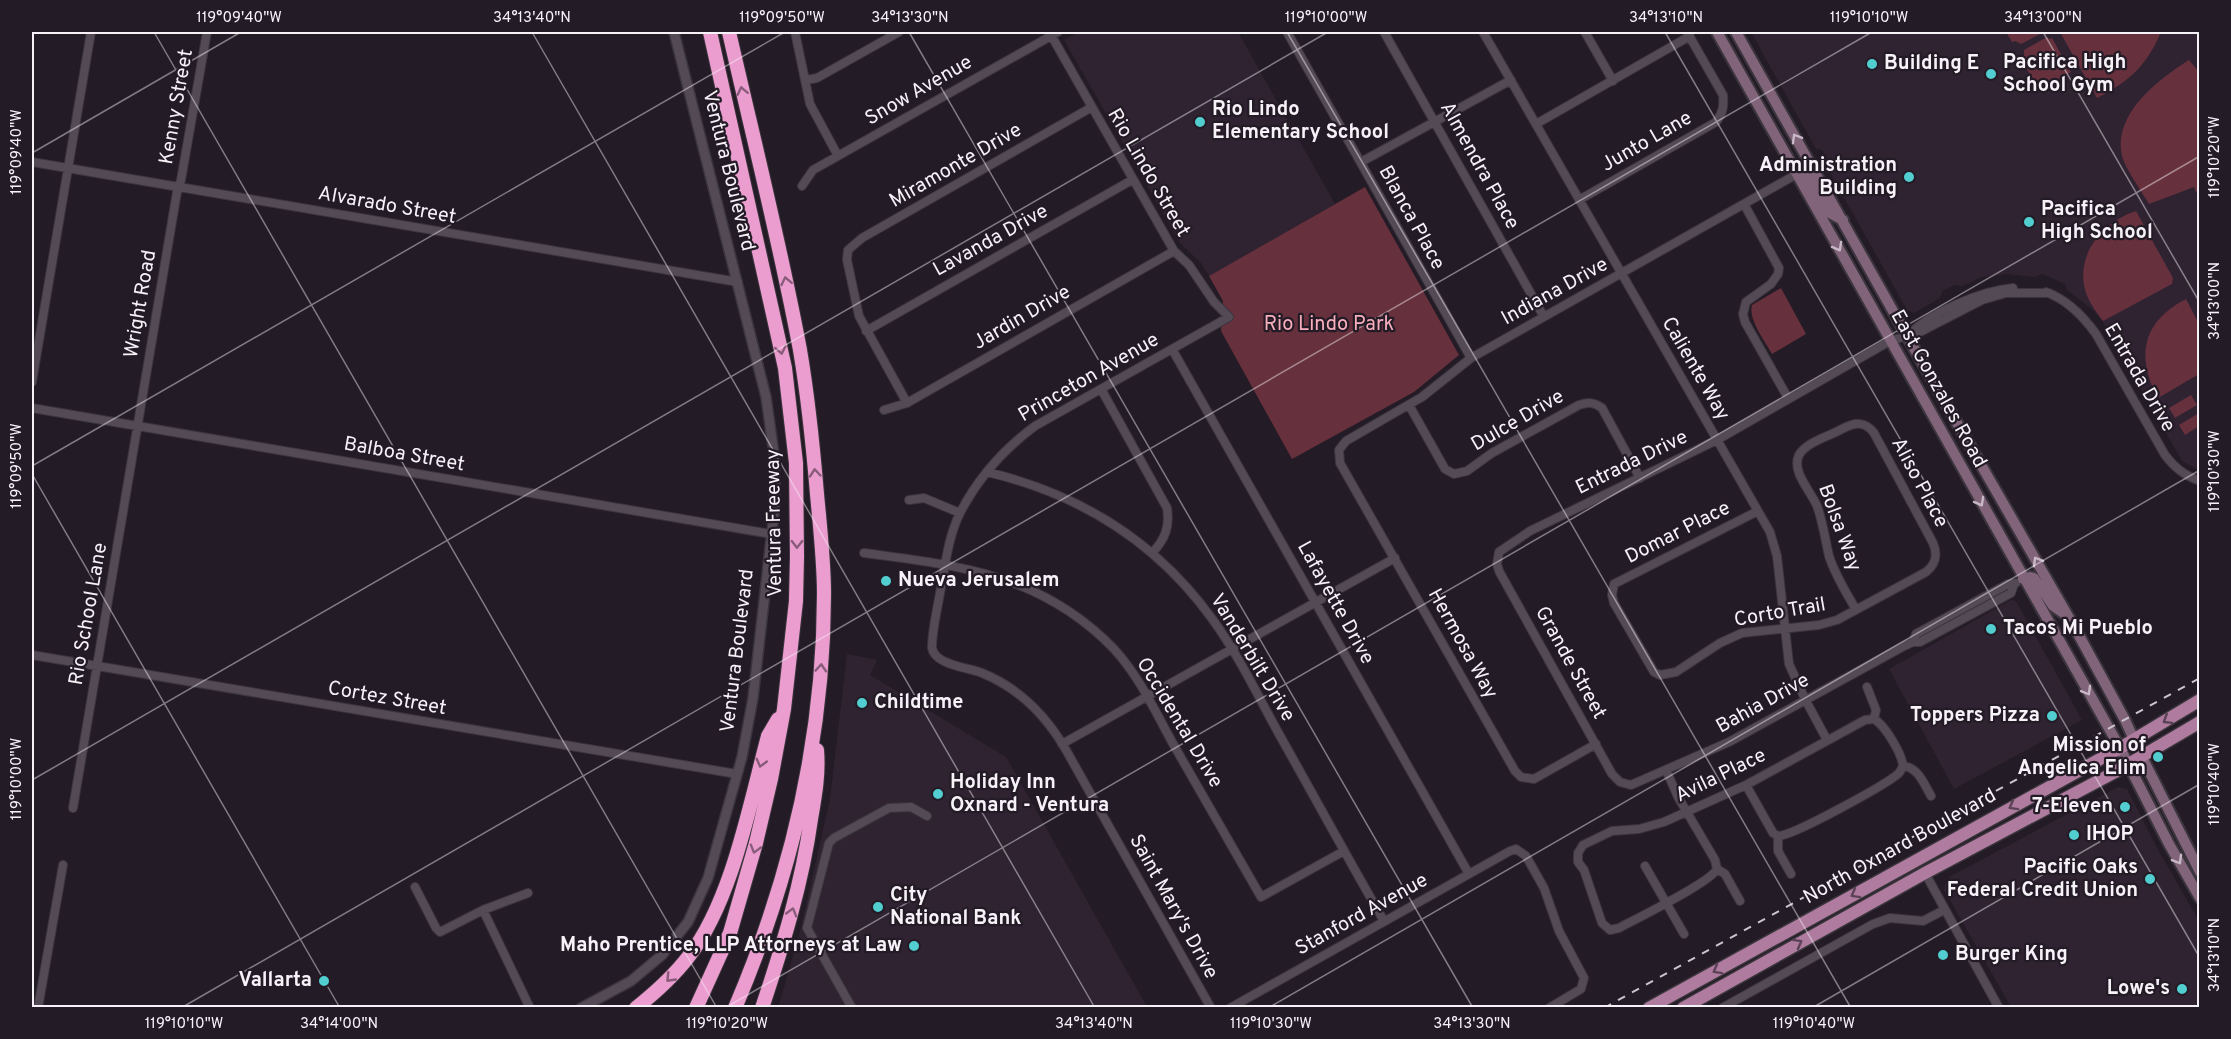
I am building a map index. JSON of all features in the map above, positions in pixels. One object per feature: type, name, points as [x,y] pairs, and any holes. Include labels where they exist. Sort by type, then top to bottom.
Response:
[{"type":"highway","points":[[700,32],[728,115]]},
{"type":"highway","name":"Ventura Freeway","points":[[696,1008],[730,933],[771,779],[784,709],[796,601],[798,513],[792,421],[785,368],[710,32]]},
{"type":"highway","name":"Ventura Freeway","points":[[729,32],[784,273],[806,395],[816,480],[824,592],[816,726],[789,855],[752,969],[735,1008]]},
{"type":"highway","points":[[636,1008],[652,995],[690,955],[716,910],[730,874],[768,736],[784,709]]},
{"type":"highway","points":[[762,1008],[783,945],[808,843],[818,771],[816,726]]},
{"type":"main road","name":"East Gonzales Road","points":[[1717,32],[1890,341],[2018,582],[2120,748],[2199,898]]},
{"type":"main road","name":"East Gonzales Road","points":[[1736,32],[2069,617],[2134,739],[2199,872]]},
{"type":"main road","points":[[1745,82],[1756,88],[1798,163],[1813,168]]},
{"type":"main road","points":[[1797,174],[1807,178],[1828,212],[1843,221]]},
{"type":"main road","points":[[2018,582],[2030,577],[2034,578],[2053,606],[2069,617]]},
{"type":"main road","name":"North Oxnard Boulevard","points":[[1649,1008],[2120,748],[2199,700]]},
{"type":"main road","name":"North Oxnard Boulevard","points":[[1683,1008],[1925,873],[2128,765],[2199,722]]},
{"type":"main road","points":[[1886,877],[1895,881],[1914,873],[1925,873],[1925,867],[1938,859],[1943,845]]},
{"type":"street","points":[[32,382],[91,32]]},
{"type":"street","name":"Kenny Street","points":[[179,187],[207,32]]},
{"type":"street","name":"Ventura Boulevard","points":[[581,1008],[620,988],[648,968],[676,939],[688,922],[708,878],[751,715],[771,534],[775,484],[771,425],[738,282],[674,32]]},
{"type":"street","points":[[795,32],[814,113],[838,156]]},
{"type":"street","points":[[806,80],[817,78],[899,32]]},
{"type":"street","name":"Blanca Place","points":[[1287,32],[1472,358]]},
{"type":"street","name":"Almendra Place","points":[[1384,32],[1544,317]]},
{"type":"street","name":"Caliente Way","points":[[1483,32],[1770,532],[1777,556],[1789,664],[1827,740]]},
{"type":"street","points":[[1585,32],[1613,81]]},
{"type":"street","name":"Rio Lindo Street","points":[[1054,33],[1092,108],[1174,251],[1190,265],[1214,302],[1229,317]]},
{"type":"street","name":"Snow Avenue","points":[[802,186],[813,170],[1054,33]]},
{"type":"street","points":[[1536,124],[1613,81],[1689,34]]},
{"type":"street","name":"Junto Lane","points":[[1579,200],[1716,122],[1724,106],[1723,95],[1689,34]]},
{"type":"street","points":[[1361,162],[1511,80]]},
{"type":"street","name":"Miramonte Drive","points":[[866,331],[859,316],[847,260],[848,250],[856,242],[1092,108]]},
{"type":"street","name":"Alvarado Street","points":[[32,162],[738,282]]},
{"type":"street","name":"Indiana Drive","points":[[1339,450],[1346,441],[1409,405],[1472,358],[1797,174]]},
{"type":"street","name":"Lavanda Drive","points":[[866,331],[1132,180]]},
{"type":"street","name":"Wright Road","points":[[137,426],[179,187]]},
{"type":"street","points":[[1744,204],[1779,268],[1771,284],[1746,302],[1745,322],[1788,398]]},
{"type":"street","name":"Jardin Drive","points":[[884,410],[908,403],[1174,251]]},
{"type":"street","name":"Entrada Drive","points":[[1499,552],[1530,531],[1717,440],[1890,341],[1907,336],[1916,327],[1978,295],[2019,287],[2049,293],[2070,305],[2086,320],[2165,455],[2176,469],[2199,481]]},
{"type":"street","name":"Princeton Avenue","points":[[934,655],[932,643],[950,541],[960,513],[987,472],[1007,448],[1035,426],[1229,317]]},
{"type":"street","points":[[866,331],[908,403]]},
{"type":"street","name":"Lafayette Drive","points":[[1172,349],[1469,874]]},
{"type":"street","points":[[1101,389],[1167,508],[1169,518],[1166,534],[1153,552]]},
{"type":"street","name":"Dulce Drive","points":[[1409,405],[1445,469],[1454,474],[1467,471],[1492,453],[1579,405],[1589,402],[1597,404],[1602,408],[1640,478]]},
{"type":"street","name":"Balboa Street","points":[[32,408],[771,534]]},
{"type":"street","name":"Aliso Place","points":[[1798,457],[1806,448],[1844,427],[1857,424],[1867,425],[1876,436],[1933,543],[1936,549],[1936,560]]},
{"type":"street","name":"Rio School Lane","points":[[73,808],[137,426]]},
{"type":"street","name":"Hermosa Way","points":[[1339,450],[1340,463],[1515,771],[1521,777],[1534,779],[1596,744]]},
{"type":"street","name":"Bolsa Way","points":[[1798,457],[1797,468],[1817,506],[1835,571],[1856,610]]},
{"type":"street","name":"Vanderbilt Drive","points":[[987,472],[1045,490],[1085,507],[1153,552],[1199,601],[1232,648],[1384,921]]},
{"type":"street","points":[[909,500],[924,498],[960,513]]},
{"type":"street","name":"Domar Place","points":[[1657,674],[1650,666],[1614,603],[1612,596],[1614,584],[1758,511]]},
{"type":"street","name":"Grande Street","points":[[1499,552],[1497,564],[1499,571],[1612,774],[1625,784]]},
{"type":"street","name":"Occidental Drive","points":[[864,553],[945,565],[996,576],[1018,584],[1071,613],[1114,650],[1146,696],[1261,897],[1344,851]]},
{"type":"street","points":[[1062,744],[1395,558]]},
{"type":"street","name":"Corto Trail","points":[[1657,674],[1669,675],[1676,672],[1720,643],[1742,633],[1827,624],[1926,572],[1936,560]]},
{"type":"street","name":"Bahia Drive","points":[[1913,642],[1916,634],[2008,584],[2018,582]]},
{"type":"street","name":"Bahia Drive","points":[[1625,784],[1637,783],[1729,742],[1805,699],[1913,642],[1920,642],[2011,593],[2018,582]]},
{"type":"street","points":[[1947,627],[1949,622],[1982,602],[1983,598]]},
{"type":"street","name":"Cortez Street","points":[[32,655],[737,774]]},
{"type":"street","name":"Saint Mary's Drive","points":[[934,655],[940,661],[984,674],[1016,692],[1040,713],[1062,744],[1211,1008]]},
{"type":"street","points":[[1746,785],[1773,832],[1778,836],[1785,836],[1898,774],[1903,766],[1902,758],[1882,724],[1874,719],[1876,710],[1867,687]]},
{"type":"street","name":"Avila Place","points":[[1666,903],[1619,928],[1608,929],[1602,923],[1584,870],[1578,862],[1578,851],[1583,845],[1612,831],[1648,827],[1686,812],[1746,785],[1865,720],[1874,719]]},
{"type":"street","points":[[1903,766],[1908,766],[1917,772],[1930,796]]},
{"type":"street","points":[[1666,770],[1686,812],[1715,860],[1717,869],[1725,874],[1740,901]]},
{"type":"street","points":[[852,1008],[807,928],[829,843],[889,808],[911,807],[927,816]]},
{"type":"street","points":[[1778,836],[1778,851],[1791,874]]},
{"type":"street","name":"Stanford Avenue","points":[[1230,1008],[1510,850],[1519,850],[1526,856],[1544,888],[1559,931],[1583,975],[1581,989],[1549,1008]]},
{"type":"street","points":[[38,1008],[63,865]]},
{"type":"street","points":[[1645,866],[1684,934]]},
{"type":"street","points":[[1666,903],[1710,877],[1717,869]]},
{"type":"street","points":[[1925,873],[1999,1008]]},
{"type":"street","points":[[415,887],[439,932],[483,910],[528,893]]},
{"type":"street","points":[[483,910],[530,1008]]},
{"type":"street","points":[[1722,1008],[1872,924],[1890,918],[1923,921],[1944,910]]},
{"type":"shaded area","name":"Rio Lindo Elementary School","points":[[1079,32],[1238,32],[1335,204],[1209,276],[1201,263],[1180,243],[1064,40]]},
{"type":"shaded area","name":"Pacifica High School","points":[[1751,32],[2199,32],[2199,470],[2182,461],[2103,322],[2093,310],[2067,290],[2065,284],[2042,274],[2035,277],[2007,274],[1982,277],[1962,286],[1955,285],[1943,290],[1940,298],[1914,313],[1907,310],[1829,171],[1831,165],[1822,150],[1816,149]]},
{"type":"shaded area","points":[[2011,600],[2016,601],[2082,720],[1954,789],[1889,669]]},
{"type":"shaded area","points":[[847,654],[877,660],[870,675],[1006,757],[1147,1007],[778,1008],[800,932],[830,799]]},
{"type":"shaded area","points":[[2118,787],[2127,789],[2199,921],[2199,1007],[2011,1007],[1944,890],[1946,881],[1951,876]]},
{"type":"green space","points":[[2006,32],[2044,32],[2021,44],[2012,42]]},
{"type":"green space","points":[[2060,32],[2161,32],[2150,54],[2136,71],[2119,86],[2097,98]]},
{"type":"green space","points":[[2047,37],[2052,38],[2071,72],[2039,90],[2021,59],[2024,57],[2024,50]]},
{"type":"green space","points":[[2189,60],[2199,72],[2199,191],[2196,192],[2194,187],[2149,204],[2122,156],[2121,141],[2124,126],[2131,112],[2152,87]]},
{"type":"green space","name":"Rio Lindo Park","points":[[1365,187],[1459,355],[1414,392],[1292,459],[1221,331],[1223,301],[1209,276]]},
{"type":"green space","points":[[2136,211],[2173,278],[2172,284],[2103,321],[2086,293],[2083,279],[2084,266],[2094,242],[2102,232],[2112,223]]},
{"type":"green space","points":[[1781,288],[1806,334],[1772,354],[1755,324],[1751,311],[1752,305]]},
{"type":"green space","points":[[2186,299],[2199,324],[2199,374],[2158,398],[2147,368],[2145,354],[2147,341],[2160,318]]},
{"type":"green space","points":[[2191,395],[2197,405],[2175,418],[2169,408]]},
{"type":"green space","points":[[2199,413],[2199,426],[2185,435],[2179,425]]},
{"type":"railway","points":[[1604,1008],[2200,678]]},
{"type":"place","name":"Building E","points":[[1872,64]]},
{"type":"place","name":"Pacifica High School Gym","points":[[1991,74]]},
{"type":"place","name":"Rio Lindo Elementary School","points":[[1200,122]]},
{"type":"place","name":"Administration Building","points":[[1909,177]]},
{"type":"place","name":"Pacifica High School","points":[[2029,222]]},
{"type":"place","name":"Nueva Jerusalem","points":[[886,581]]},
{"type":"place","name":"Tacos Mi Pueblo","points":[[1991,629]]},
{"type":"place","name":"Childtime","points":[[862,703]]},
{"type":"place","name":"Toppers Pizza","points":[[2052,716]]},
{"type":"place","name":"Mission of Angelica Elim","points":[[2158,757]]},
{"type":"place","name":"Holiday Inn Oxnard - Ventura","points":[[938,794]]},
{"type":"place","name":"7-Eleven","points":[[2125,807]]},
{"type":"place","name":"IHOP","points":[[2074,835]]},
{"type":"place","name":"Pacific Oaks Federal Credit Union","points":[[2150,879]]},
{"type":"place","name":"City National Bank","points":[[878,907]]},
{"type":"place","name":"Maho Prentice, LLP Attorneys at Law","points":[[914,946]]},
{"type":"place","name":"Burger King","points":[[1943,955]]},
{"type":"place","name":"Vallarta","points":[[324,981]]},
{"type":"place","name":"Lowe's","points":[[2182,989]]}]
